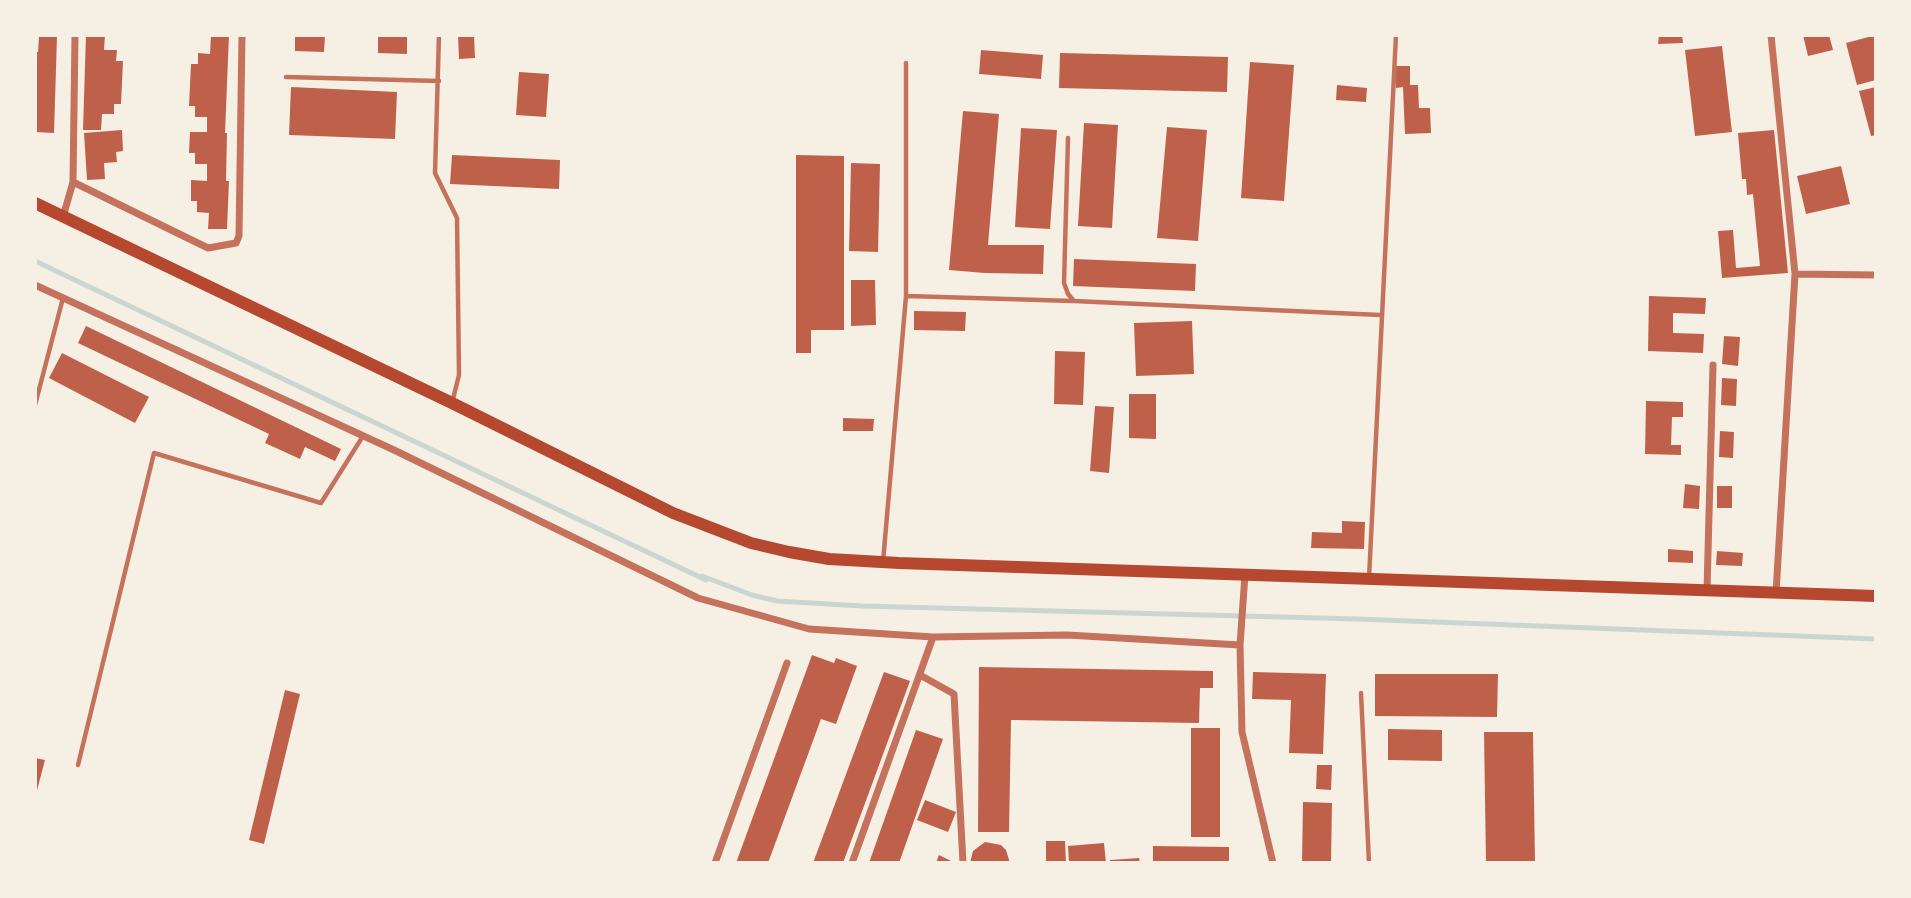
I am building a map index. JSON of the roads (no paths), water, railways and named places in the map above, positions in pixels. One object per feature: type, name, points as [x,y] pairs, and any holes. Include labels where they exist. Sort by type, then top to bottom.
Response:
[{"type":"main road","points":[[35,203],[452,403],[673,513],[751,543],[789,552],[830,559],[883,562],[1876,596]]},
{"type":"street","points":[[63,217],[73,182],[75,35]]},
{"type":"street","points":[[73,182],[208,248],[236,243],[239,236],[242,35]]},
{"type":"street","points":[[1771,35],[1795,274],[1776,593]]},
{"type":"street","points":[[1795,274],[1876,275]]},
{"type":"street","points":[[35,285],[363,436],[698,598],[809,629],[933,637],[1067,635],[1240,645]]},
{"type":"street","points":[[1707,590],[1713,365]]},
{"type":"street","points":[[1245,575],[1240,645],[1242,732],[1273,863]]},
{"type":"street","points":[[852,863],[933,637]]},
{"type":"street","points":[[715,863],[787,663]]},
{"type":"street","points":[[920,676],[954,694],[963,863]]},
{"type":"lane","points":[[439,35],[435,173],[457,218],[459,375],[452,403]]},
{"type":"lane","points":[[1369,579],[1395,35]]},
{"type":"lane","points":[[883,562],[906,296],[906,63]]},
{"type":"lane","points":[[286,77],[439,82]]},
{"type":"lane","points":[[1068,138],[1064,283],[1074,301]]},
{"type":"lane","points":[[906,296],[1380,314]]},
{"type":"lane","points":[[35,405],[63,298]]},
{"type":"lane","points":[[78,765],[154,453],[321,503],[363,436]]},
{"type":"lane","points":[[1361,693],[1369,863]]},
{"type":"waterway","points":[[35,261],[706,580],[702,576],[752,595],[777,601],[1876,639]]}]
